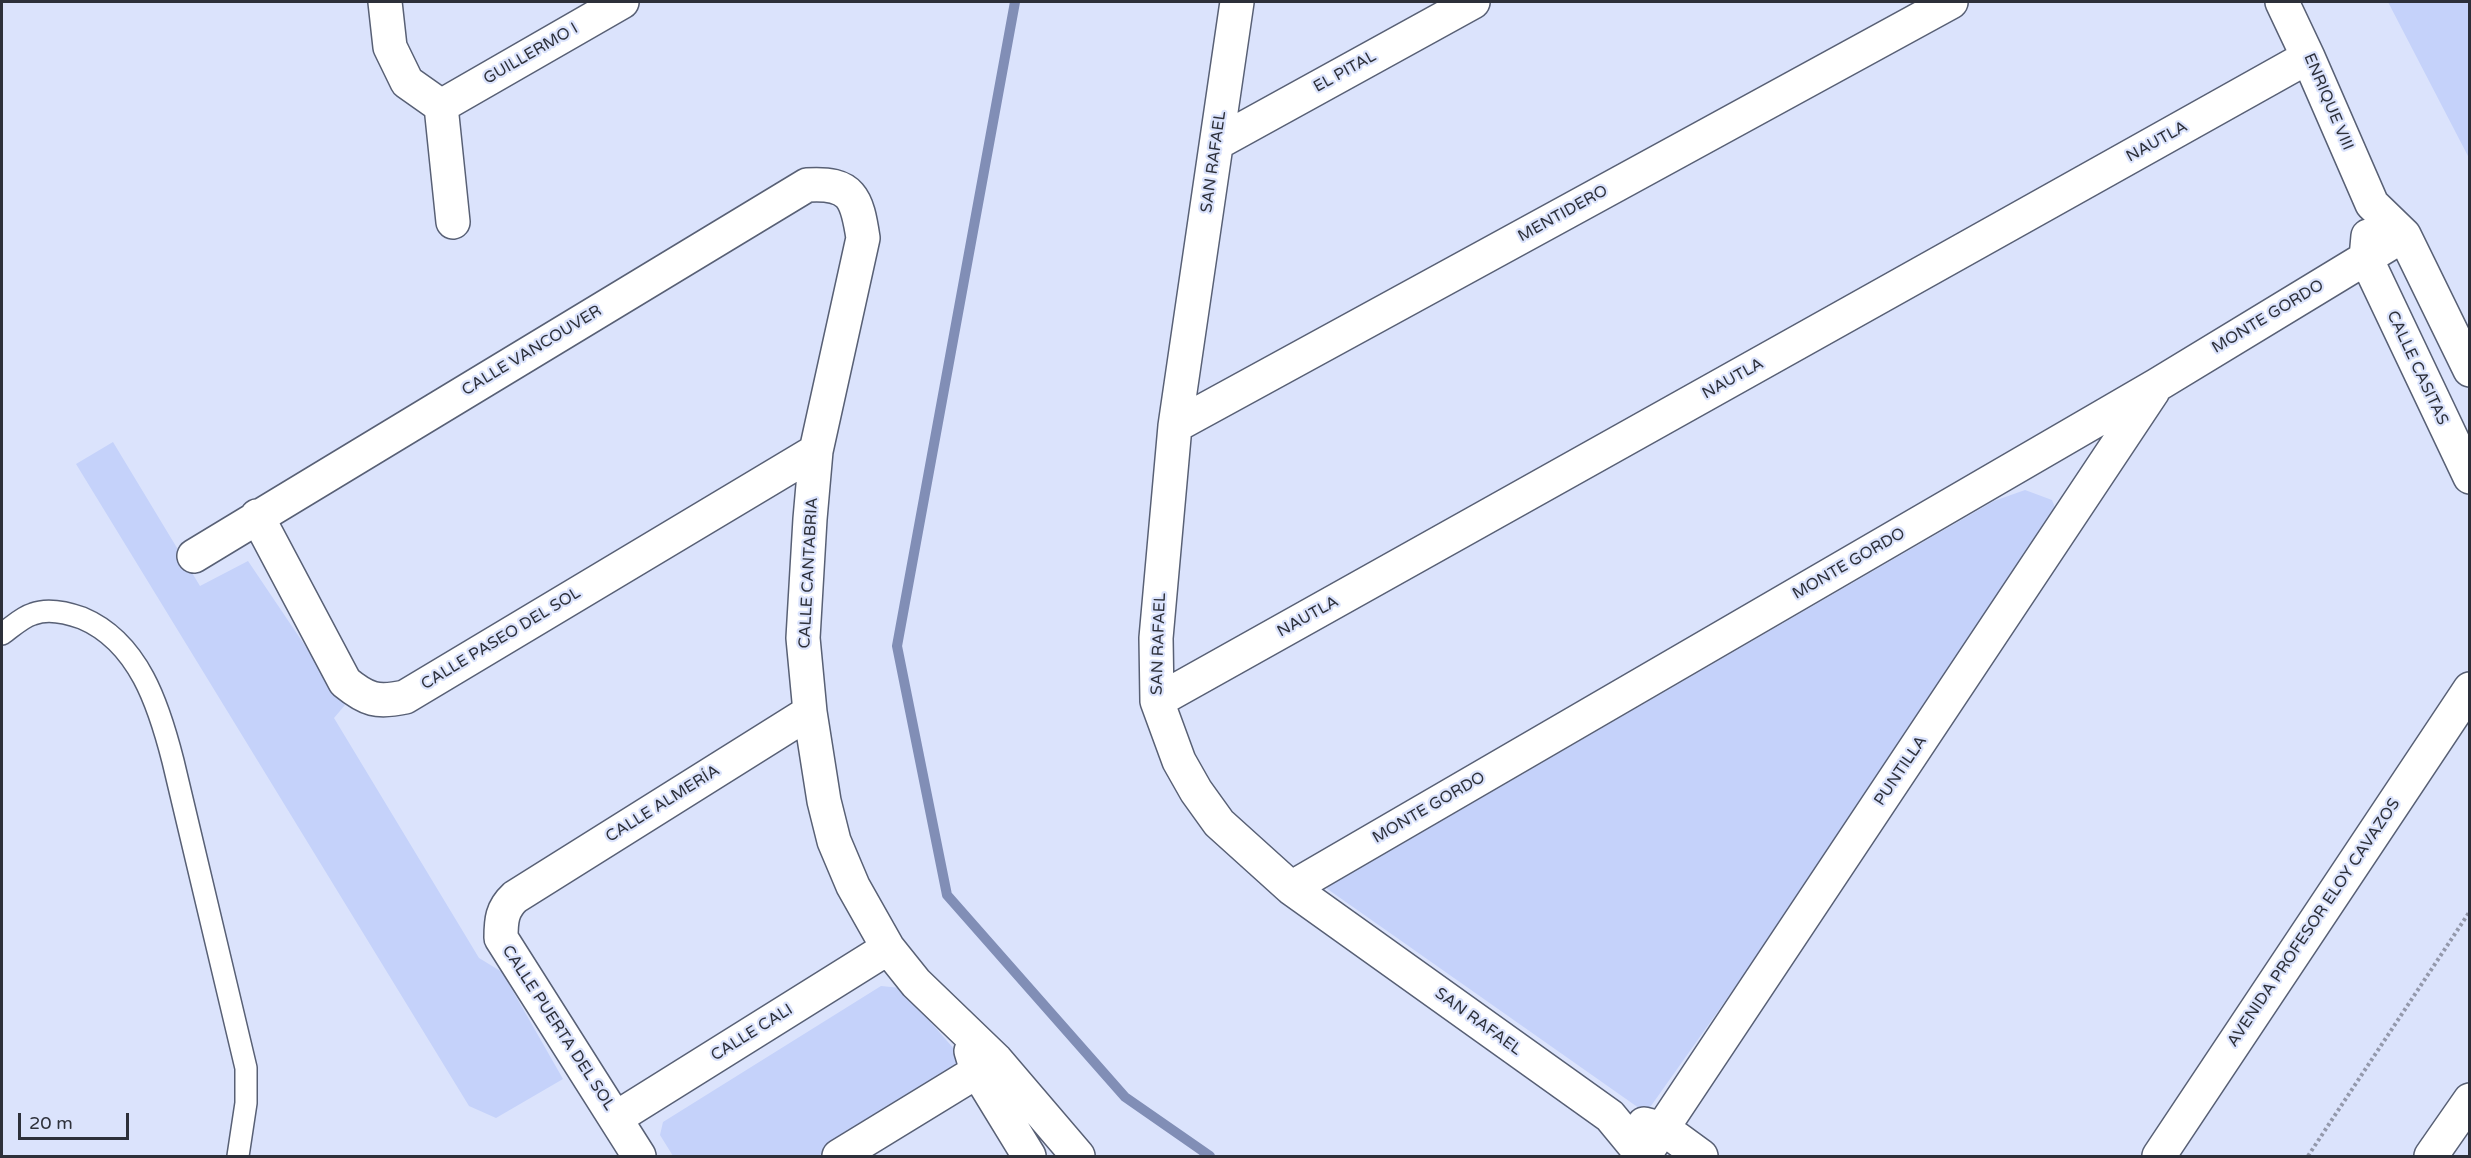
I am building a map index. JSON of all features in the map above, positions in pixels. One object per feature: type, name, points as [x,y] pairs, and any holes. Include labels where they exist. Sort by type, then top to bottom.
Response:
[{"type":"street","points":[[385,2],[390,47],[407,82],[441,106],[453,222]]},
{"type":"street","name":"GUILLERMO I","points":[[441,106],[622,2]]},
{"type":"street","name":"SAN RAFAEL","points":[[1237,2],[1175,426],[1156,638],[1157,702],[1179,761],[1219,823],[1291,888],[1610,1116],[1644,1156]]},
{"type":"street","name":"EL PITAL","points":[[1217,143],[1473,2]]},
{"type":"street","name":"MENTIDERO","points":[[1175,426],[1951,2]]},
{"type":"street","name":"ENRIQUE VIII","points":[[2282,2],[2372,204],[2404,235]]},
{"type":"street","name":"NAUTLA","points":[[1157,702],[2308,57]]},
{"type":"street","name":"CALLE CANTABRIA","points":[[807,185],[829,183],[847,192],[859,209],[863,238],[816,451],[803,638],[810,712],[824,801],[834,841],[853,886],[888,948],[916,983],[965,1032],[987,1066],[1029,1156]]},
{"type":"street","name":"CALLE VANCOUVER","points":[[194,556],[807,185]]},
{"type":"street","name":"ENRIQUE VIII","points":[[2366,258],[2372,204]]},
{"type":"street","points":[[2404,235],[2468,368],[2428,391]]},
{"type":"street","name":"MONTE GORDO","points":[[1291,888],[2157,384],[2404,235]]},
{"type":"street","name":"CALLE CASITAS","points":[[2366,258],[2469,477]]},
{"type":"street","name":"PUNTILLA","points":[[1644,1156],[2157,384]]},
{"type":"street","name":"CALLE PASEO DEL SOL","points":[[257,516],[345,682],[362,696],[385,701],[405,697],[816,451]]},
{"type":"street","name":"AVENIDA PROFESOR ELOY CAVAZOS","points":[[2159,1156],[2469,689]]},
{"type":"street","name":"CALLE ALMERÍA","points":[[515,897],[810,712]]},
{"type":"street","name":"CALLE PUERTA DEL SOL","points":[[515,897],[506,906],[501,921],[501,938],[639,1156]]},
{"type":"street","name":"CALLE CALI","points":[[616,1118],[888,948]]},
{"type":"street","points":[[838,1156],[987,1066]]},
{"type":"street","name":"CALLE CANTABRIA","points":[[987,1066],[1078,1156]]},
{"type":"street","points":[[2431,1156],[2469,1100]]},
{"type":"street","name":"SAN RAFAEL","points":[[1610,1116],[1664,1129],[1701,1156]]},
{"type":"lane","points":[[2,634],[33,613],[67,612],[94,623],[119,641],[152,690],[162,717],[173,761],[246,1068],[246,1103],[238,1156]]},
{"type":"path","points":[[2308,1156],[2469,911]]},
{"type":"shaded area","points":[[2388,2],[2469,2],[2469,158]]},
{"type":"shaded area","points":[[113,442],[200,586],[248,561],[345,705],[334,718],[479,958],[502,972],[563,1079],[496,1118],[469,1106],[76,464]]},
{"type":"shaded area","points":[[2025,490],[2052,500],[2062,525],[1646,1113],[1326,888],[1994,501]]},
{"type":"shaded area","points":[[881,986],[901,988],[961,1057],[957,1070],[818,1156],[673,1156],[660,1135],[663,1122]]},
{"type":"waterway","points":[[1015,2],[897,646],[947,895],[1125,1097],[1210,1156]]}]
